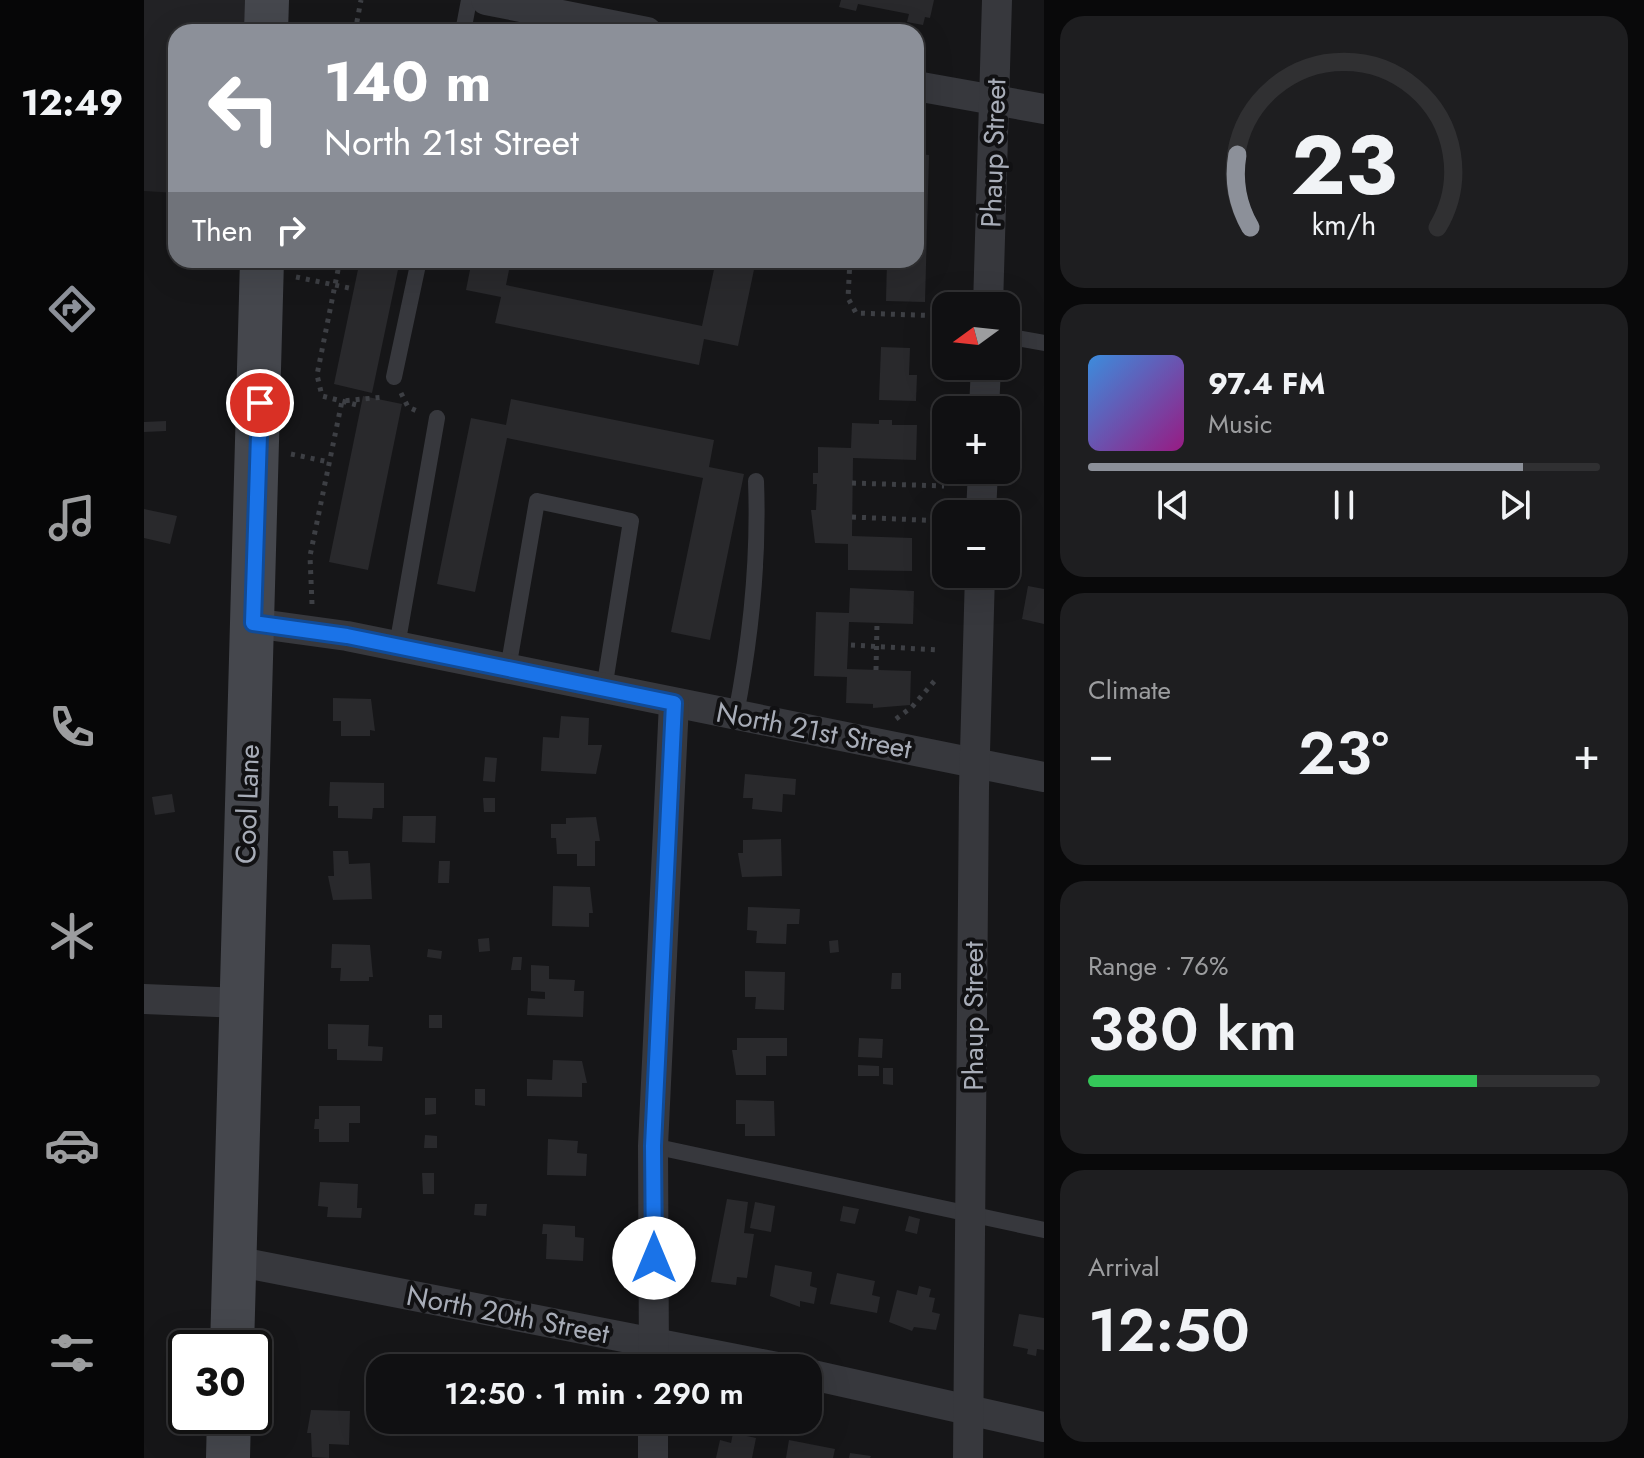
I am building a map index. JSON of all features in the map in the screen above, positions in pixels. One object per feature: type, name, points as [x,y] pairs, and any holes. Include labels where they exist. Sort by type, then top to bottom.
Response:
[{"type":"street","points":[[266,24],[267,0]]},
{"type":"street","points":[[486,0],[591,24]]},
{"type":"street","name":"Phaup Street","points":[[988,292],[997,0]]},
{"type":"street","points":[[924,88],[1044,109]]},
{"type":"street","name":"Cool Lane","points":[[233,1330],[253,623],[272,268]]},
{"type":"street","name":"Phaup Street","points":[[968,1458],[971,1411],[974,762],[980,588]]},
{"type":"street","name":"North 21st Street","points":[[253,623],[397,646],[1044,777]]},
{"type":"street","points":[[654,1354],[653,1146],[674,703]]},
{"type":"street","points":[[144,999],[241,1003]]},
{"type":"street","name":"North 20th Street","points":[[235,1261],[650,1354]]},
{"type":"street","points":[[822,1377],[1044,1427]]},
{"type":"street","points":[[228,1458],[229,1434]]},
{"type":"street","points":[[653,1434],[653,1458]]},
{"type":"lane","points":[[464,24],[469,0]]},
{"type":"lane","points":[[394,377],[417,268]]},
{"type":"lane","points":[[1020,339],[1044,343]]},
{"type":"lane","points":[[397,646],[437,418]]},
{"type":"lane","points":[[736,714],[748,654],[755,578],[756,481]]},
{"type":"lane","points":[[508,669],[537,501],[631,521],[604,689]]},
{"type":"lane","points":[[653,1146],[1044,1230]]},
{"type":"path","points":[[356,24],[361,0]]},
{"type":"path","points":[[276,268],[354,289]]},
{"type":"path","points":[[338,268],[317,375],[322,396],[361,406]]},
{"type":"path","points":[[850,268],[848,298],[856,313],[932,316]]},
{"type":"path","points":[[342,401],[401,393]]},
{"type":"path","points":[[312,607],[310,556],[342,401]]},
{"type":"path","points":[[278,451],[329,462]]},
{"type":"path","points":[[852,483],[944,486]]},
{"type":"path","points":[[852,517],[932,521]]},
{"type":"path","points":[[876,670],[877,623]]},
{"type":"path","points":[[851,645],[938,650]]},
{"type":"path","points":[[886,723],[912,707],[937,678]]},
{"type":"shaded area","points":[[144,0],[268,0],[267,24],[168,24],[168,192],[144,191]]},
{"type":"building","points":[[841,0],[934,0],[930,18],[925,17],[923,24],[907,22],[909,14],[858,4],[856,11],[839,7]]},
{"type":"building","points":[[924,155],[929,155],[925,302],[886,301],[887,268],[924,268]]},
{"type":"building","points":[[358,268],[398,268],[372,393],[334,384]]},
{"type":"building","points":[[470,268],[509,268],[506,285],[702,326],[714,268],[754,268],[738,346],[704,339],[699,365],[495,323],[501,297],[466,290]]},
{"type":"building","points":[[881,347],[910,348],[909,375],[917,375],[916,401],[879,400]]},
{"type":"building","points":[[363,396],[402,404],[368,570],[329,562]]},
{"type":"building","points":[[511,399],[714,440],[709,467],[744,474],[710,640],[671,632],[703,478],[507,438],[475,592],[437,584],[471,418],[506,425]]},
{"type":"building","points":[[879,420],[892,420],[892,425],[917,425],[916,460],[853,458],[852,536],[912,538],[912,571],[848,570],[848,544],[815,543],[811,510],[816,510],[817,484],[813,484],[813,473],[818,473],[818,447],[851,448],[852,423],[879,424]]},
{"type":"building","points":[[166,421],[166,431],[144,432],[144,422]]},
{"type":"building","points":[[144,509],[177,516],[170,544],[144,538]]},
{"type":"building","points":[[1028,586],[1044,589],[1044,624],[1022,619]]},
{"type":"building","points":[[850,588],[914,591],[913,624],[849,622],[847,669],[911,671],[910,705],[873,708],[873,704],[846,703],[847,677],[814,676],[816,612],[849,613]]},
{"type":"building","points":[[333,698],[371,699],[375,731],[370,730],[370,736],[341,736],[341,721],[333,721]]},
{"type":"building","points":[[561,716],[589,718],[588,745],[602,745],[596,774],[541,771],[543,737],[559,738]]},
{"type":"building","points":[[485,757],[497,758],[495,782],[483,781]]},
{"type":"building","points":[[745,774],[796,779],[795,795],[783,794],[782,812],[752,809],[753,798],[743,798]]},
{"type":"building","points":[[330,782],[384,783],[384,808],[373,808],[372,819],[338,818],[338,806],[329,806]]},
{"type":"building","points":[[172,794],[175,812],[155,815],[152,797]]},
{"type":"building","points":[[483,798],[495,798],[495,812],[484,812]]},
{"type":"building","points":[[403,816],[436,816],[435,843],[402,842]]},
{"type":"building","points":[[596,817],[600,841],[595,841],[595,866],[577,866],[577,854],[557,854],[556,838],[551,838],[551,824],[566,824],[566,818]]},
{"type":"building","points":[[781,839],[782,876],[742,877],[738,853],[743,853],[743,840]]},
{"type":"building","points":[[333,851],[348,851],[349,864],[370,863],[372,899],[333,900],[328,876],[334,876]]},
{"type":"building","points":[[439,861],[450,861],[449,883],[438,883]]},
{"type":"building","points":[[553,886],[590,887],[593,913],[589,913],[589,927],[552,926]]},
{"type":"building","points":[[748,907],[800,909],[799,924],[787,924],[786,944],[756,943],[757,931],[747,930]]},
{"type":"building","points":[[489,938],[490,951],[479,952],[478,939]]},
{"type":"building","points":[[838,940],[839,952],[830,953],[829,941]]},
{"type":"building","points":[[332,944],[370,945],[373,977],[369,977],[369,981],[340,981],[341,968],[331,968]]},
{"type":"building","points":[[428,949],[442,951],[441,959],[427,957]]},
{"type":"building","points":[[513,957],[522,957],[521,970],[511,970]]},
{"type":"building","points":[[531,965],[549,966],[549,979],[575,980],[574,991],[584,991],[583,1017],[527,1015],[528,998],[545,999],[545,992],[531,991]]},
{"type":"building","points":[[745,971],[785,972],[784,1010],[755,1009],[756,997],[745,997]]},
{"type":"building","points":[[892,973],[901,973],[901,989],[891,989]]},
{"type":"building","points":[[429,1015],[442,1015],[442,1028],[429,1028]]},
{"type":"building","points":[[328,1024],[369,1025],[368,1046],[383,1047],[382,1061],[337,1060],[337,1049],[328,1049]]},
{"type":"building","points":[[737,1038],[787,1038],[787,1056],[766,1056],[766,1075],[736,1075],[732,1050],[737,1050]]},
{"type":"building","points":[[859,1038],[883,1039],[882,1058],[858,1057]]},
{"type":"building","points":[[553,1060],[582,1061],[587,1083],[582,1083],[582,1097],[527,1096],[527,1079],[552,1080]]},
{"type":"building","points":[[858,1065],[879,1066],[879,1076],[858,1076]]},
{"type":"building","points":[[883,1068],[893,1068],[893,1085],[883,1084]]},
{"type":"building","points":[[475,1089],[485,1089],[485,1106],[475,1105]]},
{"type":"building","points":[[425,1098],[436,1098],[436,1114],[425,1115]]},
{"type":"building","points":[[736,1100],[774,1101],[775,1136],[745,1136],[745,1124],[736,1124]]},
{"type":"building","points":[[319,1106],[360,1106],[360,1123],[349,1123],[349,1142],[319,1142],[319,1129],[314,1129],[315,1119],[319,1119]]},
{"type":"building","points":[[425,1135],[437,1136],[437,1148],[424,1148]]},
{"type":"building","points":[[548,1139],[578,1141],[577,1153],[587,1154],[586,1176],[547,1175]]},
{"type":"building","points":[[422,1173],[434,1173],[434,1194],[423,1194]]},
{"type":"building","points":[[320,1182],[358,1184],[357,1208],[362,1208],[361,1218],[327,1217],[328,1207],[318,1206]]},
{"type":"building","points":[[727,1199],[748,1202],[744,1233],[754,1234],[747,1278],[737,1277],[736,1285],[711,1282]]},
{"type":"building","points":[[755,1202],[775,1206],[771,1232],[750,1228]]},
{"type":"building","points":[[475,1204],[487,1204],[486,1216],[474,1215]]},
{"type":"building","points":[[843,1206],[859,1209],[855,1224],[840,1221]]},
{"type":"building","points":[[909,1216],[920,1219],[917,1234],[905,1231]]},
{"type":"building","points":[[543,1224],[575,1226],[575,1237],[584,1238],[583,1261],[546,1259],[547,1234],[542,1234]]},
{"type":"building","points":[[775,1265],[812,1272],[810,1286],[817,1288],[814,1304],[800,1301],[800,1307],[770,1296]]},
{"type":"building","points":[[837,1273],[875,1281],[872,1295],[880,1297],[877,1313],[830,1304]]},
{"type":"building","points":[[919,1286],[931,1289],[929,1297],[935,1298],[932,1312],[940,1314],[936,1330],[914,1327],[912,1331],[889,1322],[897,1290],[917,1295]]},
{"type":"building","points":[[1019,1314],[1044,1318],[1044,1350],[1037,1349],[1036,1356],[1027,1354],[1028,1349],[1013,1346]]},
{"type":"building","points":[[311,1410],[350,1411],[349,1445],[329,1444],[329,1458],[312,1457],[311,1433],[307,1433]]},
{"type":"building","points":[[733,1434],[756,1438],[752,1458],[716,1458],[720,1440],[731,1443]]},
{"type":"building","points":[[789,1440],[835,1449],[833,1458],[786,1458]]},
{"type":"building","points":[[850,1453],[871,1456],[849,1458]]},
{"type":"route","points":[[260,403],[253,623],[347,636],[674,703],[653,1146],[654,1258]]}]
